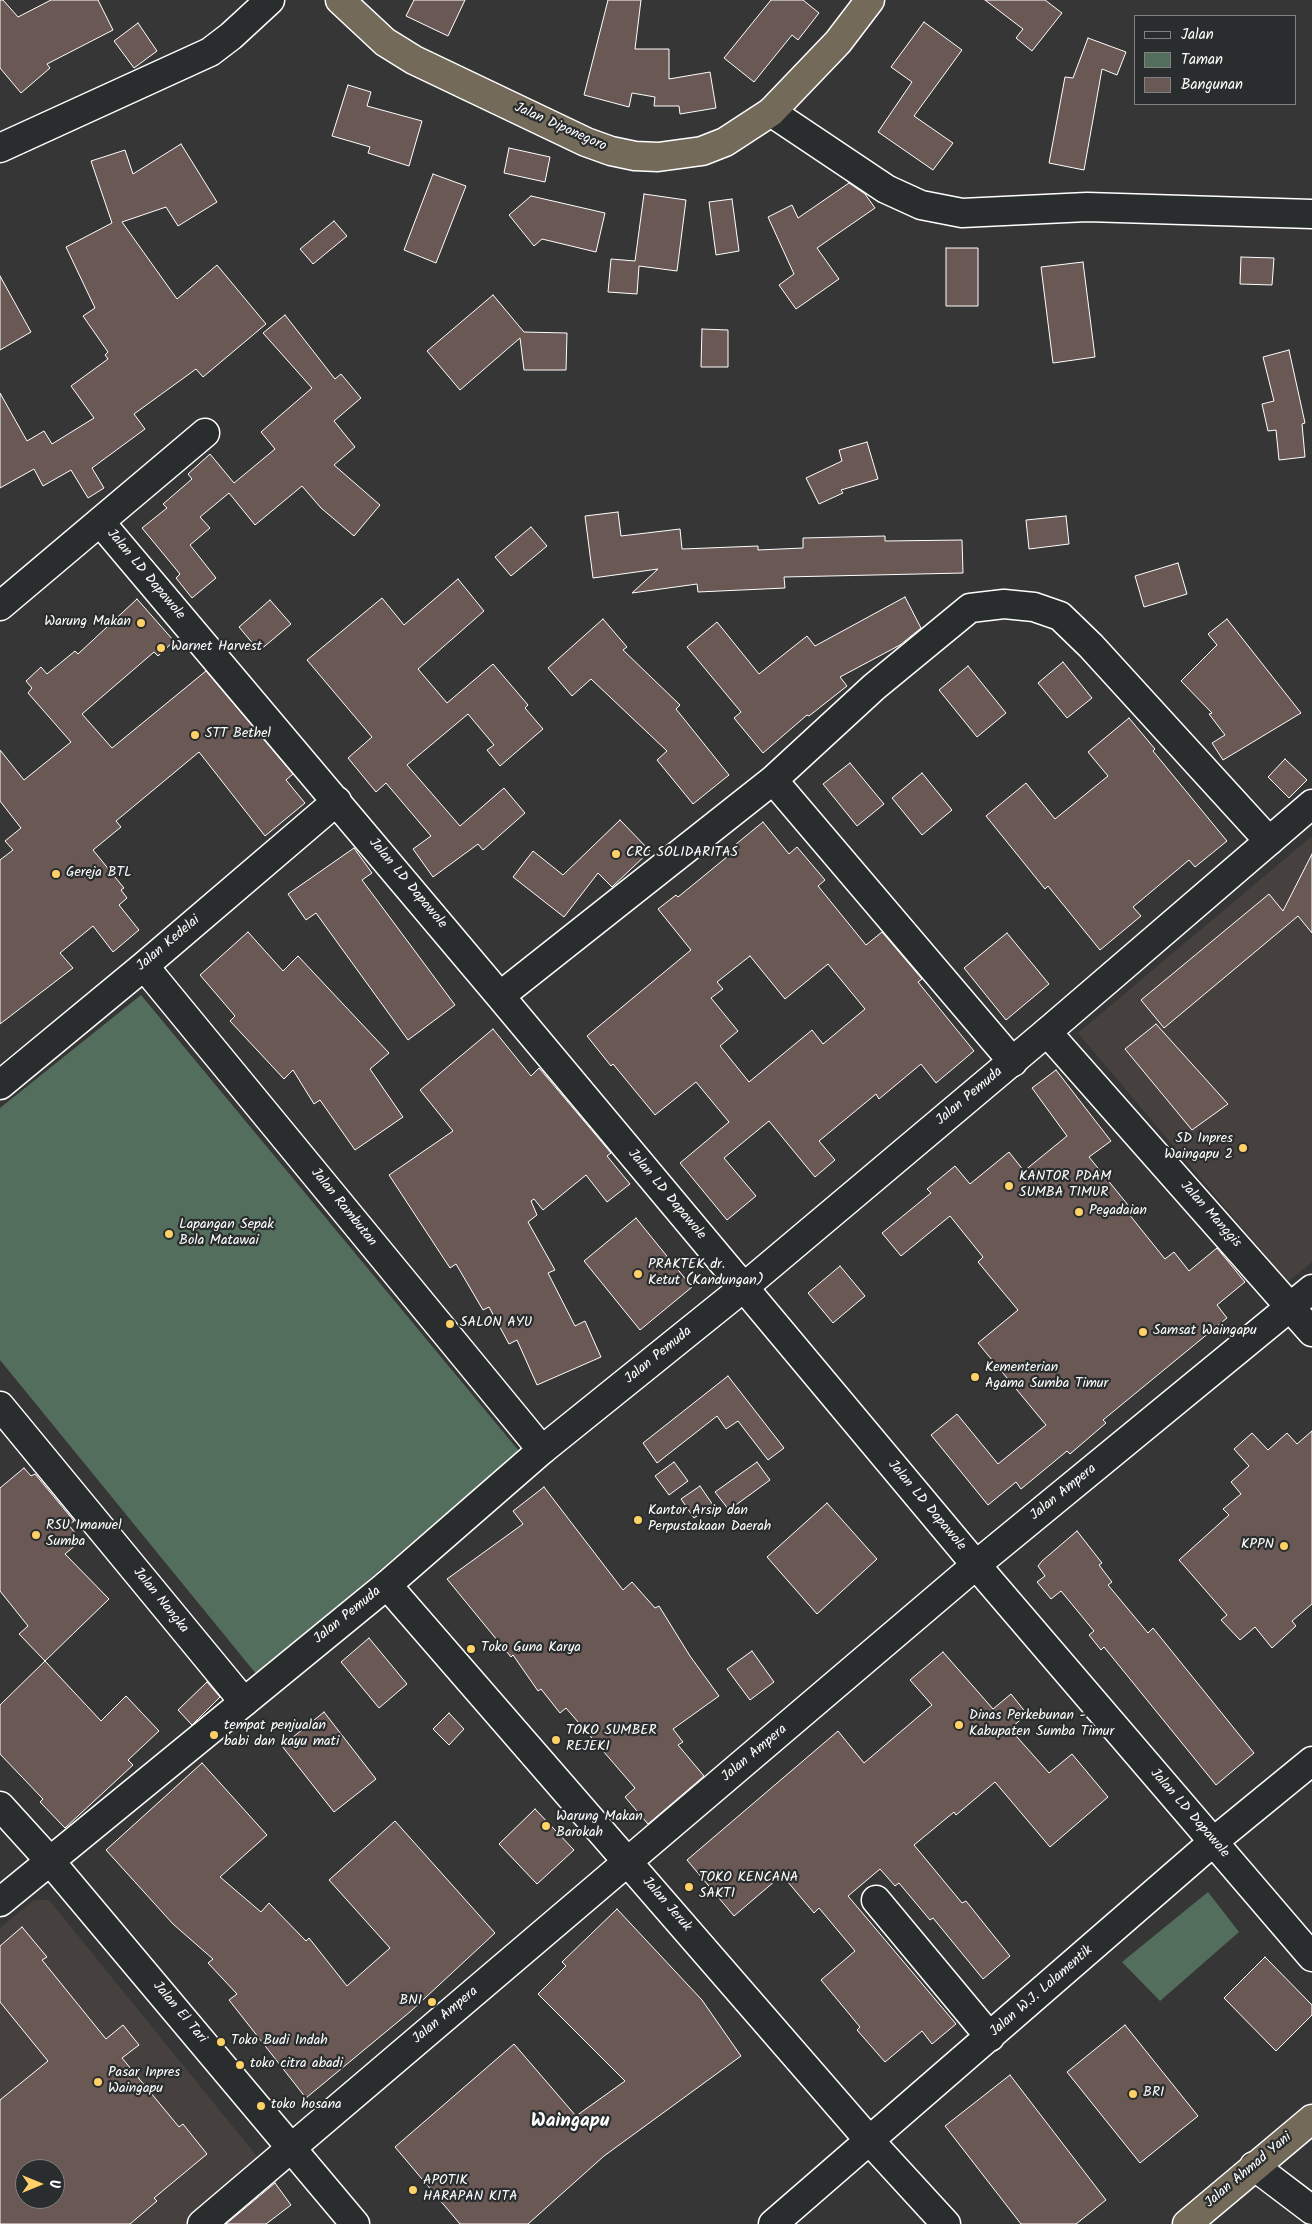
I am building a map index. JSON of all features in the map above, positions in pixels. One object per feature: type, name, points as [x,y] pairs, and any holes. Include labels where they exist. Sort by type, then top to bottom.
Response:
[{"type":"highway","name":"Jalan Diponegoro","points":[[340,0],[384,42],[414,60],[586,142],[611,151],[658,158],[702,151],[726,142],[771,112],[838,42],[870,0]]},
{"type":"highway","name":"Jalan Ahmad Yani","points":[[1186,2224],[1312,2119]]},
{"type":"street","points":[[0,148],[210,52],[237,31],[270,0]]},
{"type":"street","points":[[771,112],[886,189],[921,205],[962,213],[1087,207],[1312,214]]},
{"type":"street","points":[[0,606],[101,523],[205,433]]},
{"type":"street","name":"Jalan LD Dapawole","points":[[101,523],[337,801],[976,1566],[1312,1957]]},
{"type":"street","points":[[500,996],[773,780],[874,687],[970,608],[1004,604],[1034,607],[1060,616],[1091,646],[1269,841]]},
{"type":"street","points":[[773,780],[1013,1062]]},
{"type":"street","name":"Jalan Kedelai","points":[[0,1085],[144,966],[337,801]]},
{"type":"street","name":"Jalan Pemuda","points":[[0,1902],[386,1585],[542,1450],[743,1288],[1013,1062],[1312,804]]},
{"type":"street","name":"Jalan Rambutan","points":[[144,966],[542,1450]]},
{"type":"street","name":"Jalan Manggis","points":[[1047,1032],[1312,1332]]},
{"type":"street","name":"Jalan Ampera","points":[[202,2224],[976,1566],[1312,1289]]},
{"type":"street","name":"Jalan Nangka","points":[[0,1406],[244,1702]]},
{"type":"street","name":"Jalan Jeruk","points":[[386,1585],[870,2140],[946,2224]]},
{"type":"street","name":"Jalan W.J. Lalamentik","points":[[773,2224],[1213,1842],[1312,1761]]},
{"type":"street","name":"Jalan El Tari","points":[[0,1806],[50,1860],[355,2224]]},
{"type":"street","points":[[876,1900],[990,2037]]},
{"type":"street","points":[[1254,2166],[1312,2210]]},
{"type":"shaded area","name":"SD Inpres Waingapu 2","points":[[1312,836],[1312,1262],[1288,1282],[1078,1033]]},
{"type":"shaded area","name":"Pasar Inpres Waingapu","points":[[34,1900],[49,1900],[260,2160],[187,2224],[0,2224],[0,1928]]},
{"type":"green space","name":"Lapangan Sepak Bola Matawai","points":[[141,995],[519,1451],[257,1675],[0,1360],[0,1108]]},
{"type":"green space","points":[[1208,1892],[1239,1932],[1160,2001],[1122,1962]]},
{"type":"building","points":[[0,0],[3,0],[18,17],[51,0],[98,0],[113,30],[47,64],[50,68],[21,93],[0,68]]},
{"type":"building","points":[[414,0],[465,0],[448,36],[406,16]]},
{"type":"building","points":[[608,0],[641,0],[635,49],[669,49],[669,79],[710,72],[716,108],[680,114],[679,106],[654,106],[655,97],[632,93],[629,107],[584,95]]},
{"type":"building","points":[[771,0],[803,0],[819,13],[798,40],[792,35],[754,82],[724,58]]},
{"type":"building","points":[[985,0],[1045,0],[1062,13],[1032,51],[1016,38],[1023,29]]},
{"type":"building","points":[[924,22],[962,50],[914,116],[953,143],[933,170],[878,132],[912,82],[891,67]]},
{"type":"building","points":[[138,23],[157,51],[134,68],[114,41]]},
{"type":"building","points":[[1088,38],[1126,52],[1117,75],[1102,69],[1084,170],[1049,163],[1065,77],[1073,78]]},
{"type":"building","points":[[348,85],[371,92],[367,106],[422,121],[409,166],[368,153],[370,147],[332,136]]},
{"type":"building","points":[[181,144],[217,202],[178,226],[166,207],[122,222],[177,299],[217,265],[266,324],[203,377],[196,369],[134,414],[145,429],[92,468],[104,488],[88,498],[71,470],[43,486],[34,469],[0,488],[0,393],[27,441],[44,431],[52,444],[94,418],[71,386],[108,359],[105,355],[108,352],[83,316],[95,308],[66,247],[112,223],[91,161],[125,150],[133,174]]},
{"type":"building","points":[[509,148],[550,157],[545,182],[504,173]]},
{"type":"building","points":[[433,174],[466,186],[436,263],[404,250]]},
{"type":"building","points":[[849,183],[865,194],[875,208],[817,248],[839,279],[796,309],[779,285],[794,274],[768,217],[792,205],[798,218]]},
{"type":"building","points":[[644,194],[686,200],[677,271],[639,266],[637,294],[608,292],[611,259],[635,261]]},
{"type":"building","points":[[531,196],[605,213],[596,252],[542,239],[534,246],[509,215]]},
{"type":"building","points":[[732,199],[739,251],[716,255],[709,202]]},
{"type":"building","points":[[334,221],[347,236],[313,264],[300,249]]},
{"type":"building","points":[[946,248],[978,248],[978,306],[946,306]]},
{"type":"building","points":[[1241,257],[1274,258],[1272,285],[1240,284]]},
{"type":"building","points":[[1083,262],[1095,357],[1053,363],[1041,267]]},
{"type":"building","points":[[0,276],[31,332],[0,350]]},
{"type":"building","points":[[493,295],[524,332],[567,333],[566,370],[524,370],[520,338],[460,390],[427,351]]},
{"type":"building","points":[[285,315],[335,379],[341,374],[361,398],[334,421],[355,447],[334,465],[380,505],[354,536],[321,508],[302,486],[255,525],[229,493],[200,517],[210,528],[190,545],[216,578],[192,598],[176,578],[180,574],[142,528],[167,508],[163,504],[192,479],[188,474],[210,454],[234,483],[275,449],[261,432],[312,388],[263,333]]},
{"type":"building","points":[[702,329],[728,330],[728,367],[701,367]]},
{"type":"building","points":[[1289,350],[1305,423],[1302,424],[1305,457],[1279,460],[1276,430],[1268,431],[1262,404],[1274,401],[1263,357]]},
{"type":"building","points":[[867,442],[878,479],[841,490],[843,493],[819,504],[806,478],[842,461],[839,450]]},
{"type":"building","points":[[618,512],[621,536],[680,529],[682,549],[758,546],[758,550],[803,548],[803,538],[885,536],[885,541],[962,540],[963,573],[784,577],[785,588],[698,592],[697,584],[632,593],[658,569],[593,578],[585,516]]},
{"type":"building","points":[[1066,516],[1069,544],[1029,549],[1026,520]]},
{"type":"building","points":[[531,527],[547,546],[511,576],[495,557]]},
{"type":"building","points":[[1178,563],[1187,594],[1144,607],[1135,576]]},
{"type":"building","points":[[458,579],[484,611],[418,669],[447,703],[493,664],[528,705],[525,708],[543,729],[500,766],[487,750],[494,745],[468,714],[407,765],[460,826],[504,788],[525,813],[483,850],[478,844],[433,877],[413,849],[431,836],[386,783],[376,792],[348,758],[372,737],[307,660],[382,598],[404,625]]},
{"type":"building","points":[[905,597],[921,628],[900,645],[840,677],[847,686],[809,716],[807,715],[763,753],[734,718],[741,712],[687,647],[717,622],[759,674],[807,636],[815,646]]},
{"type":"building","points":[[137,599],[174,641],[158,656],[154,652],[82,714],[112,748],[206,671],[293,774],[286,780],[305,803],[265,836],[199,752],[116,821],[121,827],[93,850],[124,888],[121,890],[127,898],[119,905],[139,930],[113,952],[93,926],[60,953],[73,968],[0,1024],[0,860],[13,850],[5,841],[21,828],[0,801],[0,750],[24,780],[71,742],[28,693],[32,688],[26,681],[41,667],[47,674],[75,651],[78,654]]},
{"type":"building","points":[[270,600],[291,624],[259,651],[239,627]]},
{"type":"building","points":[[603,619],[627,647],[623,650],[680,705],[676,709],[729,775],[693,804],[657,760],[667,751],[591,679],[572,696],[548,668]]},
{"type":"building","points":[[1227,619],[1301,713],[1223,760],[1212,743],[1225,735],[1209,714],[1212,713],[1181,681],[1217,645],[1208,634]]},
{"type":"building","points":[[1063,662],[1092,698],[1067,718],[1038,683]]},
{"type":"building","points":[[968,666],[1006,713],[977,737],[939,690]]},
{"type":"building","points":[[1129,718],[1155,749],[1153,751],[1227,841],[1195,867],[1189,860],[1133,907],[1141,916],[1100,950],[1048,886],[1045,889],[986,816],[1026,783],[1055,819],[1108,776],[1088,752]]},
{"type":"building","points":[[1285,759],[1307,780],[1289,798],[1268,777]]},
{"type":"building","points":[[850,763],[884,804],[857,826],[823,784]]},
{"type":"building","points":[[922,773],[952,810],[922,835],[892,798]]},
{"type":"building","points":[[620,820],[650,851],[612,887],[598,873],[564,917],[513,877],[533,851],[563,875]]},
{"type":"building","points":[[763,822],[789,854],[797,847],[825,880],[818,886],[866,945],[882,932],[922,979],[918,982],[974,1051],[936,1083],[921,1064],[879,1099],[876,1094],[819,1141],[835,1160],[815,1177],[769,1121],[724,1158],[756,1196],[727,1220],[680,1163],[729,1122],[696,1082],[655,1115],[587,1036],[691,950],[658,909],[676,895],[678,897],[733,852],[730,849]],"holes":[[[750,956],[785,999],[828,964],[865,1009],[823,1044],[812,1030],[749,1082],[720,1046],[738,1031],[711,998],[723,989],[717,982]]]},
{"type":"building","points":[[354,848],[372,873],[362,880],[455,1005],[408,1040],[316,913],[306,920],[288,894]]},
{"type":"building","points":[[1312,854],[1312,933],[1298,916],[1164,1028],[1141,1000],[1269,894],[1283,911]]},
{"type":"building","points":[[248,932],[283,971],[298,956],[389,1053],[370,1069],[403,1117],[355,1150],[320,1100],[314,1104],[293,1070],[284,1079],[230,1021],[235,1016],[200,975]]},
{"type":"building","points":[[1007,933],[1049,984],[1006,1020],[964,968]]},
{"type":"building","points":[[1156,1024],[1228,1104],[1192,1130],[1125,1049]]},
{"type":"building","points":[[493,1029],[531,1076],[539,1068],[611,1153],[607,1156],[630,1184],[607,1202],[586,1175],[543,1210],[534,1199],[531,1201],[537,1215],[528,1222],[555,1270],[548,1273],[575,1326],[585,1321],[601,1357],[537,1385],[517,1340],[509,1344],[489,1307],[483,1310],[456,1264],[450,1268],[389,1175],[453,1131],[420,1090]]},
{"type":"building","points":[[1056,1070],[1111,1141],[1089,1157],[1128,1205],[1124,1208],[1165,1259],[1174,1252],[1189,1271],[1217,1248],[1245,1282],[1217,1305],[1227,1318],[1103,1420],[1106,1423],[1070,1454],[1067,1451],[1021,1489],[1016,1482],[988,1505],[931,1435],[957,1414],[998,1464],[1046,1425],[978,1343],[1018,1310],[978,1262],[983,1257],[950,1216],[901,1256],[882,1233],[931,1193],[927,1189],[955,1166],[970,1184],[1009,1152],[1024,1171],[1067,1136],[1032,1088]]},
{"type":"building","name":"PRAKTEK dr. Ketut (Kandungan)","points":[[636,1218],[692,1287],[640,1330],[584,1261]]},
{"type":"building","points":[[840,1266],[865,1296],[833,1323],[808,1293]]},
{"type":"building","points":[[728,1376],[784,1448],[768,1460],[738,1421],[726,1429],[717,1416],[657,1463],[643,1443]]},
{"type":"building","points":[[1312,1431],[1312,1604],[1292,1621],[1296,1626],[1272,1648],[1255,1627],[1240,1640],[1221,1620],[1227,1615],[1179,1560],[1229,1515],[1223,1509],[1241,1494],[1231,1482],[1249,1466],[1234,1449],[1252,1433],[1268,1450],[1287,1433],[1297,1444]]},
{"type":"building","points":[[674,1462],[688,1481],[669,1495],[655,1476]]},
{"type":"building","points":[[757,1462],[770,1480],[729,1510],[715,1492]]},
{"type":"building","points":[[24,1468],[31,1476],[35,1474],[74,1521],[69,1525],[75,1533],[71,1536],[77,1544],[65,1554],[109,1599],[45,1661],[19,1634],[28,1626],[0,1591],[0,1488]]},
{"type":"building","points":[[700,1486],[713,1505],[694,1518],[681,1499]]},
{"type":"building","points":[[544,1487],[623,1590],[632,1582],[655,1608],[659,1606],[690,1656],[719,1696],[673,1729],[683,1742],[678,1745],[704,1776],[648,1824],[625,1797],[635,1788],[566,1708],[560,1713],[541,1689],[538,1691],[513,1655],[511,1657],[447,1579],[523,1524],[513,1511]]},
{"type":"building","points":[[827,1503],[877,1559],[817,1614],[767,1557]]},
{"type":"building","points":[[1077,1531],[1102,1563],[1099,1565],[1112,1582],[1108,1585],[1148,1633],[1153,1628],[1254,1753],[1216,1785],[1104,1647],[1101,1650],[1089,1635],[1094,1631],[1061,1591],[1051,1599],[1037,1582],[1045,1576],[1038,1566]]},
{"type":"building","points":[[369,1638],[407,1684],[379,1708],[341,1662]]},
{"type":"building","points":[[752,1651],[774,1682],[750,1700],[727,1669]]},
{"type":"building","points":[[943,1652],[993,1709],[1011,1694],[1027,1714],[1010,1729],[1049,1773],[1072,1754],[1108,1797],[1050,1847],[995,1782],[956,1815],[954,1812],[914,1845],[962,1903],[966,1901],[1010,1956],[983,1979],[933,1918],[930,1920],[899,1883],[895,1886],[880,1869],[848,1896],[956,2024],[932,2044],[922,2031],[885,2062],[857,2030],[860,2027],[821,1980],[855,1951],[819,1908],[814,1913],[782,1875],[734,1916],[687,1860],[838,1731],[864,1763],[932,1705],[910,1680]]},
{"type":"building","points":[[45,1661],[101,1721],[126,1696],[159,1731],[128,1760],[133,1765],[65,1828],[40,1802],[43,1799],[0,1754],[0,1705]]},
{"type":"building","points":[[207,1682],[220,1697],[192,1725],[178,1710]]},
{"type":"building","points":[[324,1712],[376,1779],[334,1812],[282,1746]]},
{"type":"building","points":[[449,1713],[464,1729],[449,1745],[433,1729]]},
{"type":"building","points":[[202,1763],[267,1835],[220,1877],[261,1912],[269,1903],[306,1941],[309,1938],[347,1986],[390,1948],[329,1880],[395,1821],[495,1933],[411,2011],[306,2098],[229,2000],[237,1994],[208,1963],[213,1959],[173,1924],[106,1850]]},
{"type":"building","points":[[535,1809],[574,1850],[537,1884],[499,1844]]},
{"type":"building","points":[[617,1909],[702,2000],[741,2056],[604,2156],[528,2224],[460,2224],[395,2147],[514,2044],[576,2116],[625,2081],[538,1994],[566,1966],[562,1962]]},
{"type":"building","name":"Pasar Inpres Waingapu","points":[[22,1927],[47,1957],[42,1960],[106,2039],[123,2025],[139,2045],[122,2058],[179,2127],[183,2124],[207,2154],[154,2198],[157,2201],[130,2224],[0,2224],[0,2100],[48,2061],[0,2002],[0,1946]]},
{"type":"building","points":[[1265,1957],[1312,2005],[1312,2015],[1276,2051],[1224,1998]]},
{"type":"building","name":"BRI","points":[[1125,2025],[1198,2116],[1140,2163],[1067,2072]]},
{"type":"building","points":[[1010,2075],[1106,2200],[1076,2224],[1021,2224],[945,2126]]},
{"type":"building","points":[[275,2183],[291,2205],[266,2224],[226,2224]]},
{"type":"place","name":"Warung Makan","points":[[141,623]]},
{"type":"place","name":"Warnet Harvest","points":[[161,648]]},
{"type":"place","name":"STT Bethel","points":[[195,735]]},
{"type":"place","name":"CRC SOLIDARITAS","points":[[616,854]]},
{"type":"place","name":"Gereja BTL","points":[[56,874]]},
{"type":"place","name":"SD Inpres Waingapu 2","points":[[1243,1148]]},
{"type":"place","name":"KANTOR PDAM SUMBA TIMUR","points":[[1009,1186]]},
{"type":"place","name":"Pegadaian","points":[[1079,1212]]},
{"type":"place","name":"Lapangan Sepak Bola Matawai","points":[[169,1234]]},
{"type":"place","name":"PRAKTEK dr. Ketut (Kandungan)","points":[[638,1274]]},
{"type":"place","name":"SALON AYU","points":[[450,1324]]},
{"type":"place","name":"Samsat Waingapu","points":[[1143,1332]]},
{"type":"place","name":"Kementerian Agama Sumba Timur","points":[[975,1377]]},
{"type":"place","name":"Kantor Arsip dan Perpustakaan Daerah","points":[[638,1520]]},
{"type":"place","name":"RSU Imanuel Sumba","points":[[36,1535]]},
{"type":"place","name":"KPPN","points":[[1284,1546]]},
{"type":"place","name":"Toko Guna Karya","points":[[471,1649]]},
{"type":"place","name":"Dinas Perkebunan - Kabupaten Sumba Timur","points":[[959,1725]]},
{"type":"place","name":"tempat penjualan babi dan kayu mati","points":[[214,1735]]},
{"type":"place","name":"TOKO SUMBER REJEKI","points":[[556,1740]]},
{"type":"place","name":"Warung Makan Barokah","points":[[546,1826]]},
{"type":"place","name":"TOKO KENCANA SAKTI","points":[[689,1887]]},
{"type":"place","name":"BNI","points":[[432,2002]]},
{"type":"place","name":"Toko Budi Indah","points":[[221,2042]]},
{"type":"place","name":"toko citra abadi","points":[[240,2065]]},
{"type":"place","name":"Pasar Inpres Waingapu","points":[[98,2082]]},
{"type":"place","name":"BRI","points":[[1133,2094]]},
{"type":"place","name":"toko hosana","points":[[261,2106]]},
{"type":"place","name":"APOTIK HARAPAN KITA","points":[[413,2190]]},
{"type":"district","name":"Waingapu","points":[[570,2123]]}]
